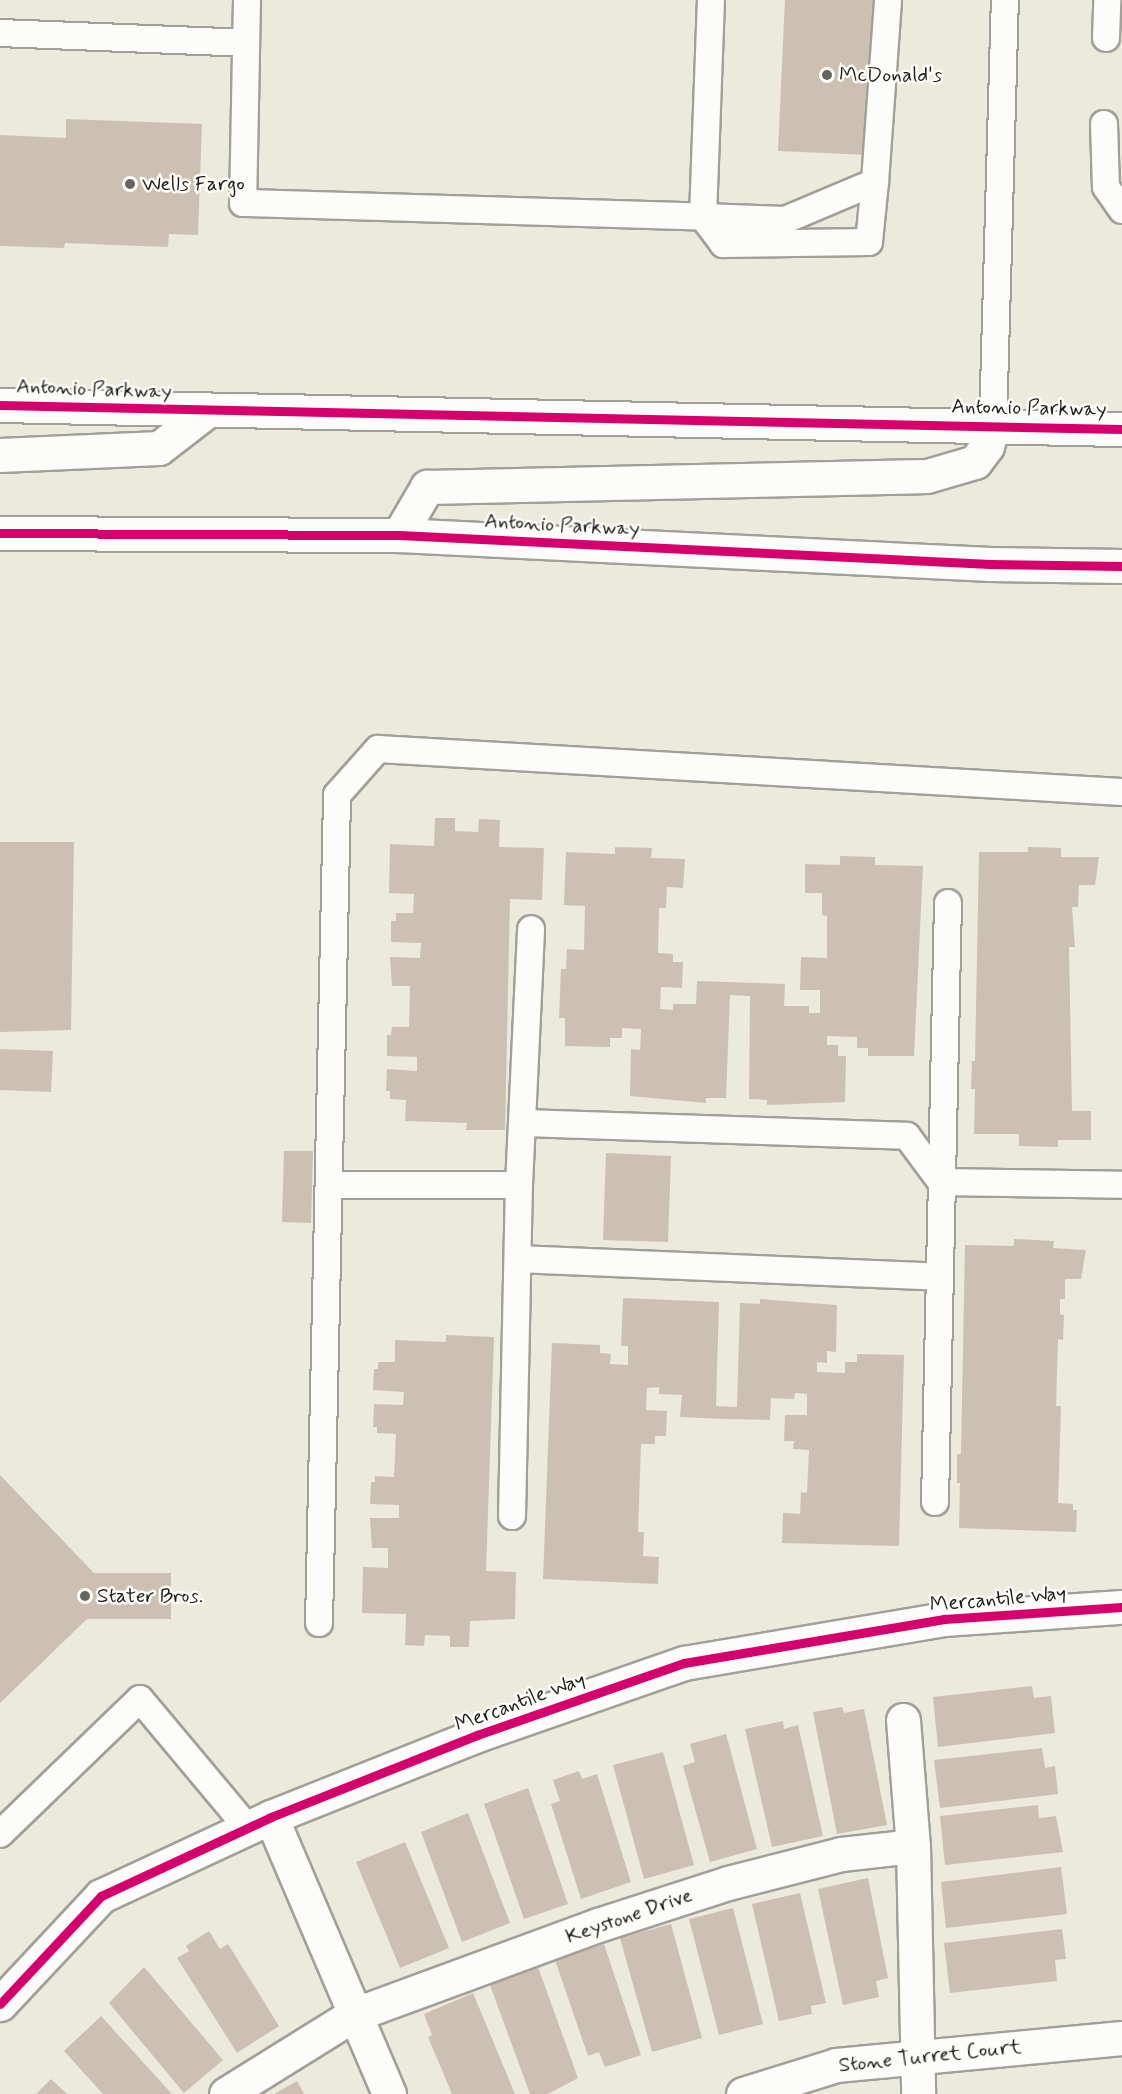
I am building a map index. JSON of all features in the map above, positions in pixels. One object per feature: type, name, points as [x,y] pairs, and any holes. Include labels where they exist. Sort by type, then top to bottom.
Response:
[{"type":"main road","name":"Antonio Parkway","points":[[0,405],[1122,429]]},
{"type":"main road","points":[[0,455],[159,448],[207,411]]},
{"type":"main road","points":[[399,534],[427,487],[927,476],[975,462],[987,446],[993,425]]},
{"type":"main road","name":"Antonio Parkway","points":[[0,533],[399,534],[990,564],[1122,566]]},
{"type":"main road","name":"Mercantile Way","points":[[0,2004],[101,1896],[260,1822],[477,1735],[684,1663],[944,1619],[1122,1607]]},
{"type":"main road","points":[[903,1720],[913,1846],[918,2094]]},
{"type":"main road","points":[[260,1822],[388,2094]]},
{"type":"main road","name":"Keystone Drive","points":[[226,2094],[352,2015],[728,1883],[841,1854],[913,1846]]},
{"type":"main road","name":"Stone Turret Court","points":[[743,2094],[836,2065],[1122,2038]]},
{"type":"lane","points":[[247,0],[243,203],[785,220],[875,182]]},
{"type":"lane","points":[[711,0],[703,217],[723,244],[869,242],[888,0]]},
{"type":"lane","points":[[993,425],[1005,0]]},
{"type":"lane","points":[[1106,38],[1107,0]]},
{"type":"lane","points":[[0,33],[246,43]]},
{"type":"lane","points":[[1104,124],[1106,187],[1122,210]]},
{"type":"lane","points":[[319,1623],[337,795],[378,749],[1122,792]]},
{"type":"lane","points":[[935,1502],[948,903]]},
{"type":"lane","points":[[512,1516],[519,1185],[531,929]]},
{"type":"lane","points":[[522,1123],[907,1136],[941,1182]]},
{"type":"lane","points":[[941,1182],[1122,1185]]},
{"type":"lane","points":[[328,1185],[519,1185]]},
{"type":"lane","points":[[518,1258],[939,1277]]},
{"type":"lane","points":[[0,1834],[140,1699],[260,1822]]},
{"type":"building","name":"McDonald's","points":[[785,0],[876,0],[870,155],[778,151]]},
{"type":"building","points":[[66,119],[202,124],[198,235],[169,234],[168,247],[65,243],[64,248],[0,246],[0,135],[66,138]]},
{"type":"building","points":[[435,818],[455,818],[455,831],[478,832],[479,819],[500,820],[499,847],[544,848],[542,900],[510,899],[505,1130],[466,1130],[467,1123],[405,1121],[406,1100],[390,1099],[390,1091],[386,1091],[387,1069],[417,1071],[417,1057],[387,1056],[387,1035],[391,1035],[392,1027],[409,1027],[410,986],[392,986],[390,957],[420,958],[421,943],[391,942],[391,921],[396,921],[396,913],[413,913],[414,894],[389,893],[390,844],[434,846]]},
{"type":"building","points":[[0,842],[74,842],[71,1030],[0,1032]]},
{"type":"building","points":[[615,847],[652,848],[651,858],[685,859],[683,888],[667,887],[666,908],[659,908],[658,953],[673,954],[673,962],[683,962],[682,988],[661,987],[660,1009],[673,1010],[673,1004],[696,1004],[697,981],[785,984],[784,1006],[809,1006],[809,1013],[820,1013],[820,990],[800,990],[801,957],[827,958],[827,916],[822,915],[822,893],[805,893],[805,864],[840,865],[840,856],[875,857],[875,865],[923,866],[914,1056],[868,1056],[868,1048],[857,1048],[857,1037],[827,1036],[827,1045],[838,1045],[838,1056],[846,1056],[845,1102],[767,1105],[767,1100],[749,1099],[750,996],[730,995],[726,1098],[706,1098],[706,1103],[630,1096],[631,1049],[640,1050],[641,1029],[622,1028],[622,1038],[610,1038],[610,1047],[565,1046],[565,1018],[559,1018],[561,969],[566,969],[567,949],[584,950],[585,906],[564,905],[566,852],[615,854]]},
{"type":"building","points":[[1028,847],[1061,848],[1061,857],[1099,857],[1095,885],[1079,885],[1078,907],[1072,907],[1075,947],[1069,947],[1072,1111],[1091,1111],[1091,1140],[1058,1140],[1058,1147],[1019,1146],[1019,1134],[974,1134],[975,1089],[971,1089],[972,1061],[975,1061],[979,852],[1028,852]]},
{"type":"building","points":[[0,1049],[53,1051],[51,1092],[0,1090]]},
{"type":"building","points":[[284,1151],[313,1151],[311,1223],[282,1222]]},
{"type":"building","points":[[606,1153],[671,1156],[668,1242],[603,1240]]},
{"type":"building","points":[[1014,1239],[1054,1241],[1053,1248],[1086,1250],[1081,1279],[1065,1279],[1065,1299],[1060,1299],[1060,1314],[1064,1315],[1063,1340],[1058,1339],[1056,1406],[1061,1406],[1058,1503],[1073,1504],[1073,1510],[1077,1510],[1076,1532],[959,1528],[960,1483],[957,1483],[957,1454],[961,1454],[965,1245],[1014,1246]]},
{"type":"building","points":[[623,1298],[719,1302],[716,1406],[737,1407],[740,1303],[760,1304],[760,1299],[837,1305],[836,1352],[827,1351],[827,1363],[817,1362],[817,1372],[845,1373],[845,1362],[857,1362],[857,1354],[904,1355],[899,1546],[782,1543],[783,1513],[800,1514],[801,1492],[807,1493],[809,1450],[793,1449],[794,1441],[784,1441],[785,1415],[807,1415],[807,1394],[795,1393],[794,1399],[771,1398],[770,1420],[725,1419],[680,1417],[682,1395],[659,1394],[659,1387],[647,1388],[646,1410],[667,1411],[666,1436],[655,1436],[655,1444],[641,1444],[638,1532],[644,1532],[643,1556],[659,1557],[658,1584],[543,1579],[552,1343],[600,1345],[600,1353],[611,1354],[610,1364],[628,1365],[628,1346],[621,1346]]},
{"type":"building","points":[[446,1335],[494,1337],[486,1571],[516,1572],[515,1619],[470,1621],[469,1647],[450,1647],[450,1636],[425,1635],[424,1646],[405,1645],[406,1614],[362,1613],[363,1567],[388,1568],[388,1548],[372,1548],[370,1518],[399,1518],[399,1505],[370,1504],[371,1482],[375,1482],[375,1476],[394,1477],[396,1434],[377,1433],[377,1427],[373,1427],[374,1404],[403,1405],[404,1392],[373,1390],[374,1369],[378,1369],[378,1362],[395,1362],[395,1340],[446,1342]]},
{"type":"building","name":"Stater Bros.","points":[[0,1475],[94,1573],[171,1573],[171,1619],[87,1619],[0,1703]]},
{"type":"building","points":[[1032,1686],[1034,1698],[1051,1696],[1055,1733],[938,1747],[933,1697]]},
{"type":"building","points":[[842,1707],[844,1713],[864,1709],[887,1825],[837,1834],[813,1712]]},
{"type":"building","points":[[783,1721],[784,1729],[798,1725],[823,1836],[772,1847],[745,1729]]},
{"type":"building","points":[[726,1734],[757,1849],[710,1862],[683,1766],[695,1762],[690,1744]]},
{"type":"building","points":[[1042,1748],[1045,1768],[1055,1766],[1058,1794],[940,1808],[934,1760]]},
{"type":"building","points":[[663,1752],[694,1865],[644,1879],[613,1765]]},
{"type":"building","points":[[579,1771],[582,1779],[597,1774],[631,1882],[581,1899],[551,1804],[560,1801],[553,1780]]},
{"type":"building","points":[[528,1788],[568,1904],[524,1919],[484,1804]]},
{"type":"building","points":[[1038,1805],[1039,1818],[1056,1816],[1063,1852],[945,1865],[940,1816]]},
{"type":"building","points":[[468,1813],[510,1923],[462,1942],[421,1832]]},
{"type":"building","points":[[405,1842],[449,1948],[400,1968],[356,1862]]},
{"type":"building","points":[[1061,1867],[1067,1914],[946,1928],[941,1882]]},
{"type":"building","points":[[868,1878],[888,1978],[876,1981],[879,1997],[843,2005],[818,1889]]},
{"type":"building","points":[[800,1893],[826,2003],[811,2006],[812,2014],[779,2021],[752,1904]]},
{"type":"building","points":[[733,1908],[763,2024],[719,2035],[689,1919]]},
{"type":"building","points":[[671,1924],[702,2038],[652,2052],[620,1938]]},
{"type":"building","points":[[1062,1929],[1066,1959],[1055,1960],[1057,1981],[950,1993],[944,1943]]},
{"type":"building","points":[[209,1931],[220,1949],[228,1944],[279,2026],[237,2053],[177,1958],[189,1951],[186,1946]]},
{"type":"building","points":[[604,1944],[641,2055],[605,2067],[599,2052],[588,2056],[555,1960]]},
{"type":"building","points":[[144,1967],[223,2060],[184,2093],[109,2003]]},
{"type":"building","points":[[538,1967],[578,2078],[548,2094],[530,2094],[490,1985]]},
{"type":"building","points":[[473,1993],[515,2094],[452,2094],[428,2037],[432,2035],[424,2014]]},
{"type":"building","points":[[101,2016],[172,2094],[103,2094],[64,2051]]},
{"type":"building","points":[[51,2079],[67,2094],[36,2094]]},
{"type":"building","points":[[297,2081],[304,2094],[274,2094]]},
{"type":"cycle path","points":[[0,405],[1122,429]]},
{"type":"cycle path","points":[[0,533],[399,535],[990,564],[1122,566]]},
{"type":"cycle path","points":[[0,2004],[101,1896],[271,1817],[477,1735],[684,1663],[944,1619],[1122,1607]]},
{"type":"place","name":"McDonald's","points":[[827,75]]},
{"type":"place","name":"Wells Fargo","points":[[130,184]]},
{"type":"place","name":"Stater Bros.","points":[[85,1596]]}]
